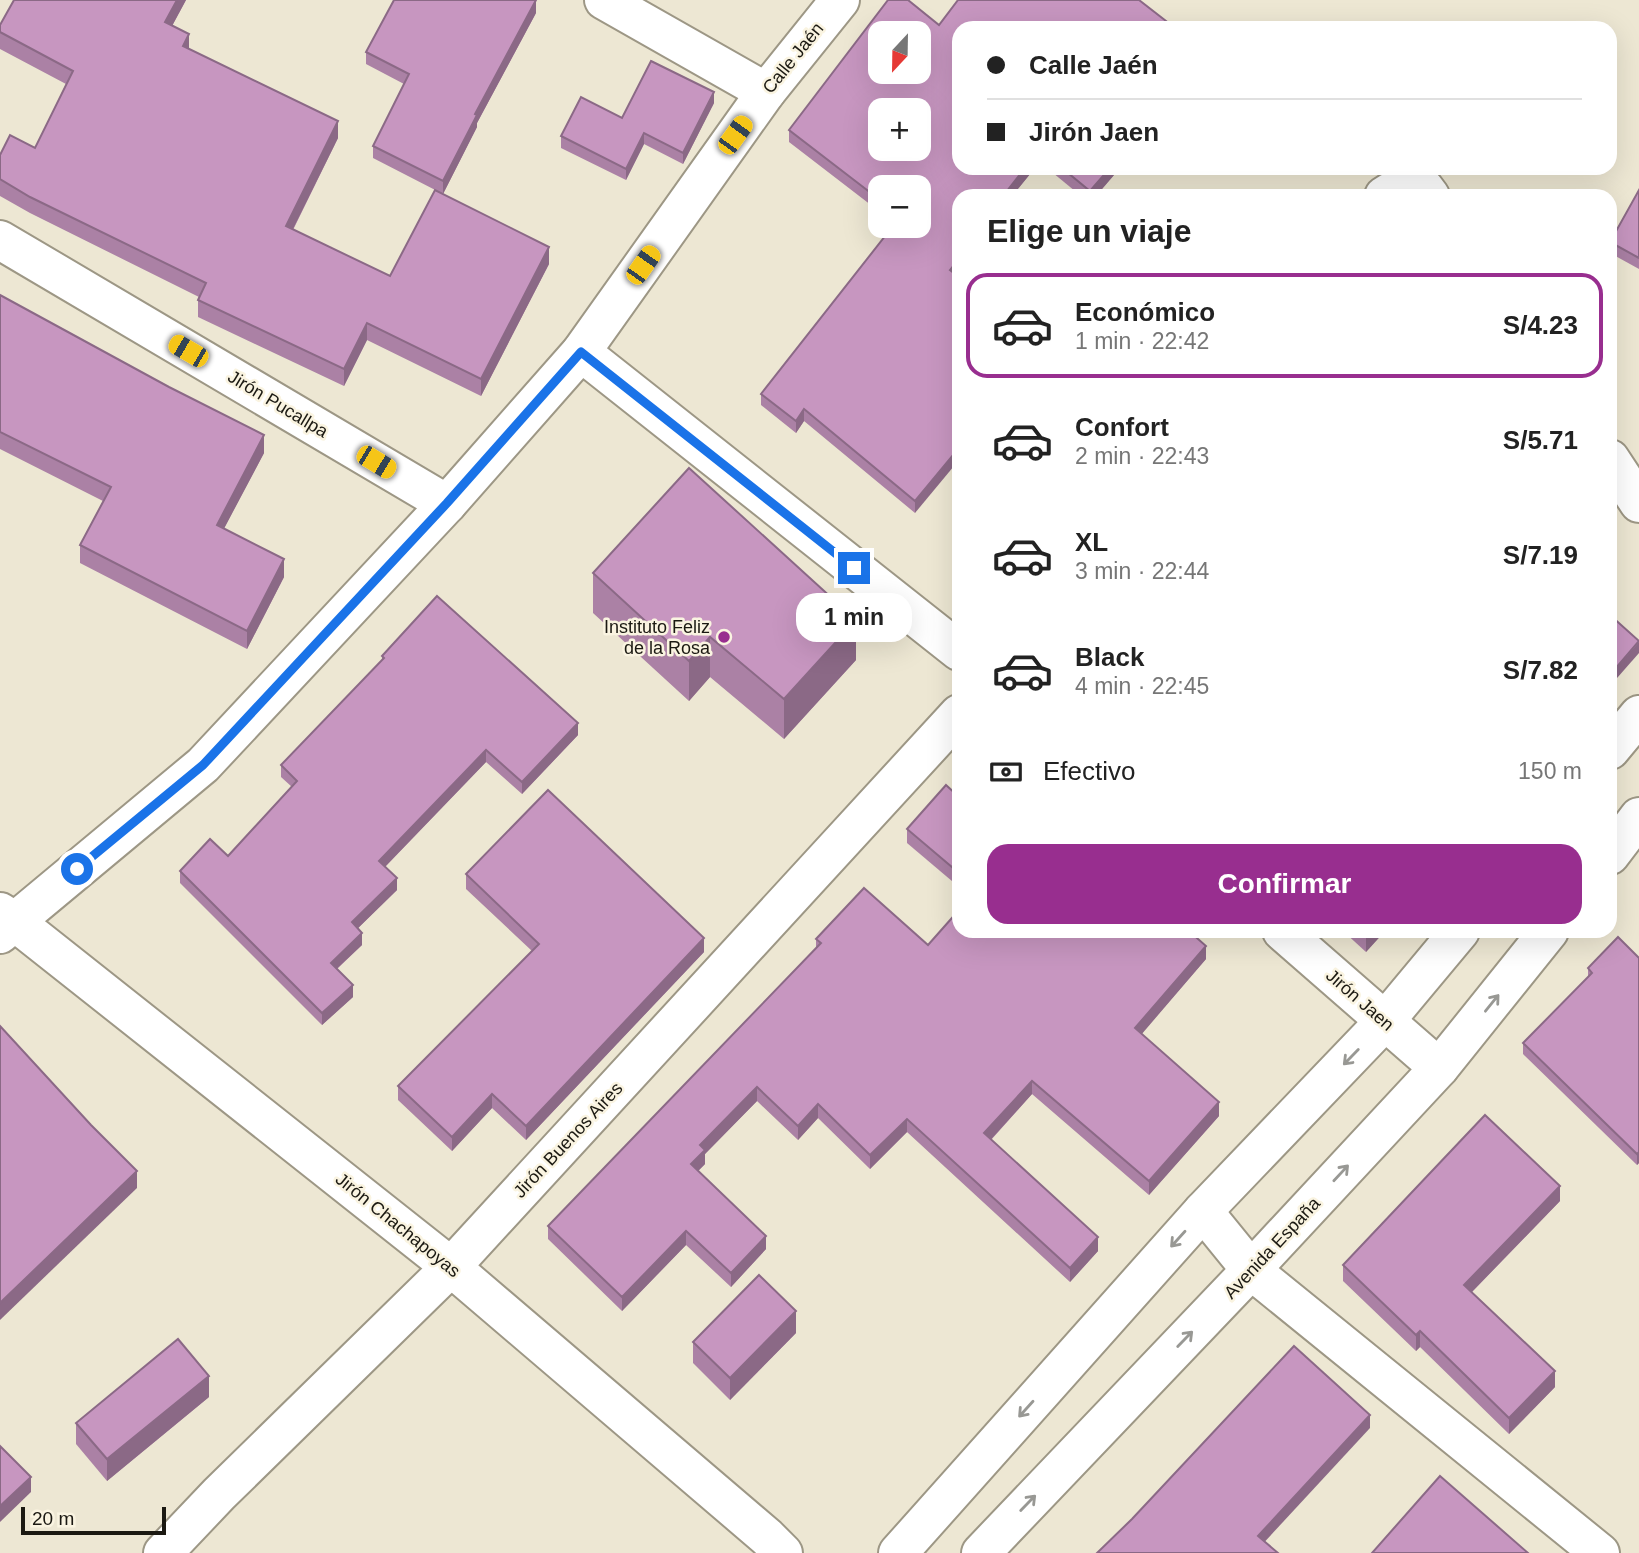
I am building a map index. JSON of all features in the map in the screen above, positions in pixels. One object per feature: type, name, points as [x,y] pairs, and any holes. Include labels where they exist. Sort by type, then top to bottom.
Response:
[{"type":"street","points":[[604,0],[765,92]]},
{"type":"street","name":"Calle Jaén","points":[[5,922],[203,765],[447,503],[581,352],[765,92],[840,0]]},
{"type":"street","points":[[1394,189],[1408,186],[1418,189]]},
{"type":"street","name":"Jirón Pucallpa","points":[[0,240],[447,503]]},
{"type":"street","points":[[581,352],[952,645]]},
{"type":"street","points":[[1617,470],[1639,503]]},
{"type":"street","points":[[1617,742],[1639,715]]},
{"type":"street","name":"Jirón Buenos Aires","points":[[163,1553],[219,1493],[451,1267],[952,721]]},
{"type":"street","points":[[1617,846],[1639,817]]},
{"type":"street","name":"Jirón Chachapoyas","points":[[5,922],[451,1267],[783,1553]]},
{"type":"street","name":"Jirón Jaen","points":[[1290,938],[1439,1068]]},
{"type":"street","points":[[898,1553],[1202,1211],[1385,1021],[1454,938]]},
{"type":"street","name":"Avenida España","points":[[981,1553],[1439,1068],[1543,938]]},
{"type":"street","points":[[1202,1211],[1251,1270],[1600,1553]]},
{"type":"building","points":[[14,0],[177,0],[165,22],[189,34],[183,46],[338,121],[286,226],[390,276],[435,190],[549,247],[481,379],[367,323],[344,369],[198,300],[206,283],[30,197],[0,179],[0,155],[10,135],[35,148],[73,71],[0,32],[0,25]]},
{"type":"building","points":[[394,0],[536,0],[475,114],[477,115],[443,181],[373,146],[409,74],[366,52]]},
{"type":"building","points":[[888,0],[908,0],[939,25],[958,0],[1139,0],[1166,21],[952,21],[952,175],[1020,175],[1008,189],[952,189],[952,456],[915,501],[804,409],[796,421],[761,394],[884,238],[931,238],[931,175],[868,175],[868,191],[789,130],[868,26],[868,84],[931,84],[931,21],[872,21]]},
{"type":"building","points":[[651,61],[714,92],[683,153],[644,133],[626,169],[561,136],[581,97],[622,118]]},
{"type":"building","points":[[1071,175],[1104,175],[1092,189],[1088,189]]},
{"type":"building","points":[[1639,190],[1639,258],[1617,246],[1617,229]]},
{"type":"building","points":[[0,295],[169,387],[264,435],[217,525],[284,559],[247,631],[80,545],[111,487],[0,432]]},
{"type":"building","points":[[689,468],[856,620],[784,699],[710,637],[689,661],[593,573]]},
{"type":"building","points":[[437,596],[578,723],[522,782],[486,750],[379,861],[397,878],[352,922],[362,933],[331,963],[353,985],[322,1013],[180,871],[210,839],[228,856],[297,781],[281,765],[384,658],[382,656]]},
{"type":"building","points":[[1617,621],[1639,641],[1617,667]]},
{"type":"building","points":[[946,785],[952,791],[952,867],[907,829]]},
{"type":"building","points":[[548,790],[704,938],[526,1126],[492,1094],[452,1137],[398,1086],[539,944],[466,874]]},
{"type":"building","points":[[864,888],[928,945],[952,918],[952,938],[1197,938],[1206,946],[1135,1028],[1219,1102],[1149,1181],[1032,1081],[984,1133],[1098,1237],[1070,1268],[907,1119],[870,1155],[818,1104],[798,1126],[757,1087],[700,1145],[705,1150],[691,1164],[766,1236],[731,1273],[686,1231],[622,1297],[548,1226],[821,943],[816,939]]},
{"type":"building","points":[[1618,937],[1639,958],[1637,1154],[1523,1043],[1592,973],[1588,968]]},
{"type":"building","points":[[0,1026],[137,1171],[0,1303]]},
{"type":"building","points":[[1485,1115],[1560,1186],[1464,1285],[1555,1371],[1509,1418],[1420,1331],[1416,1335],[1343,1265]]},
{"type":"building","points":[[759,1275],[796,1311],[730,1378],[693,1342]]},
{"type":"building","points":[[178,1339],[209,1376],[107,1459],[76,1423]]},
{"type":"building","points":[[1294,1346],[1370,1415],[1258,1536],[1278,1553],[1097,1553],[1132,1519]]},
{"type":"building","points":[[0,1446],[31,1477],[0,1506]]},
{"type":"building","points":[[1440,1476],[1528,1553],[1372,1553]]},
{"type":"place","name":"Instituto Feliz de la Rosa","points":[[724,637]]},
{"type":"route","points":[[77,869],[203,765],[447,503],[581,352],[854,568]]}]
